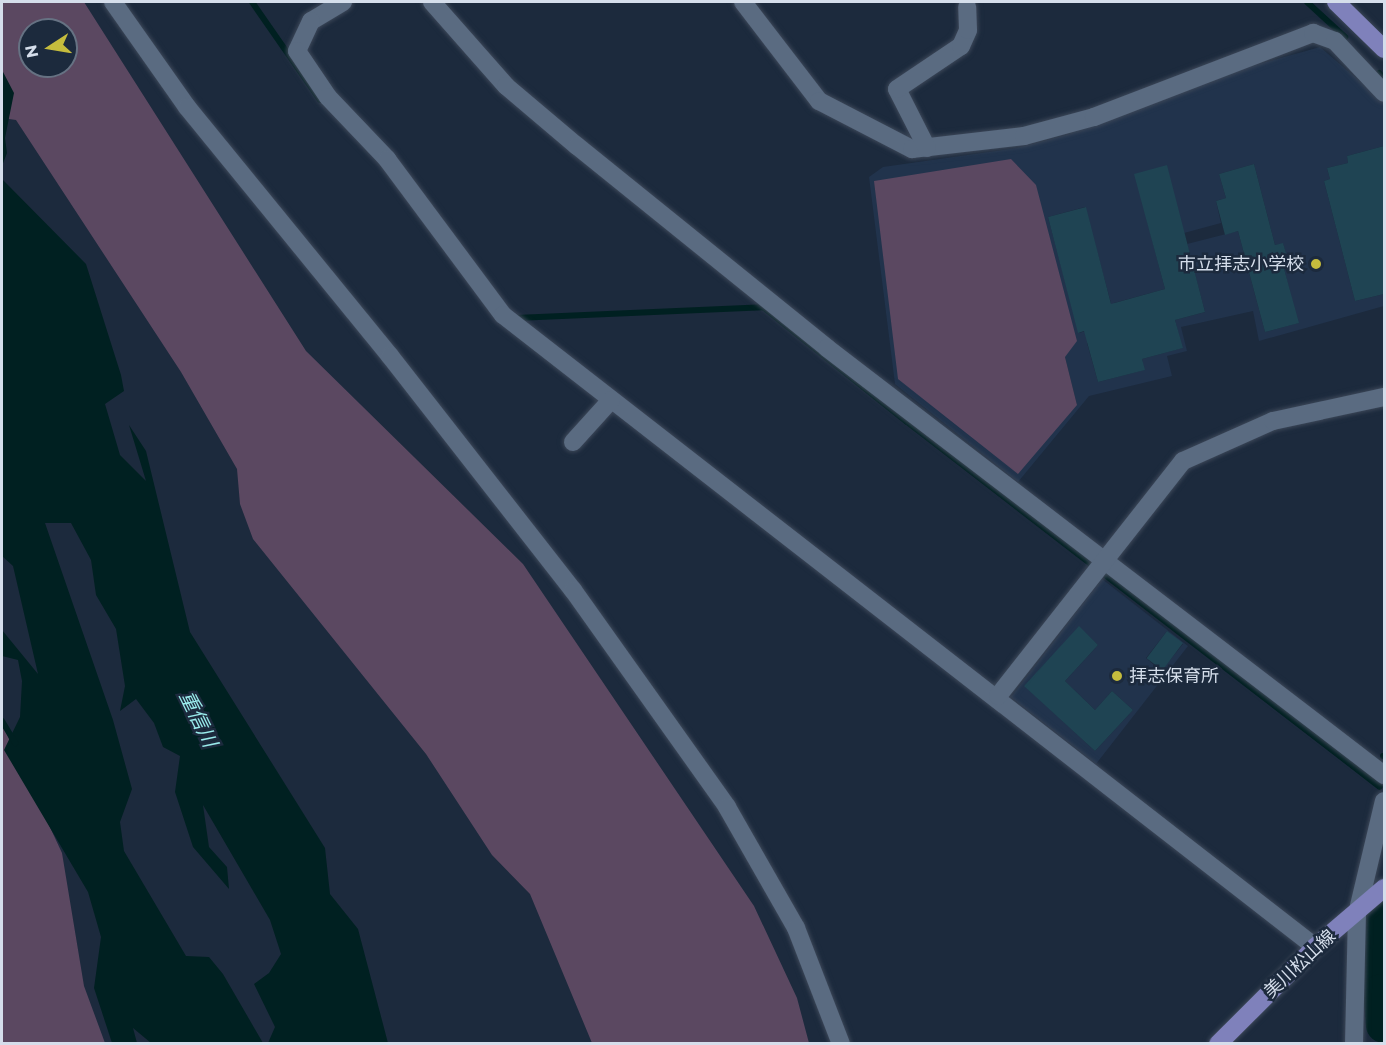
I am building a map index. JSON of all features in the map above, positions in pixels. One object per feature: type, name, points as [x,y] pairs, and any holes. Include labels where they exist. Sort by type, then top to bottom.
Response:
[{"type":"main road","points":[[1336,2],[1384,49]]},
{"type":"main road","name":"美川松山線","points":[[1218,1044],[1316,946],[1384,888]]},
{"type":"street","points":[[113,2],[187,107],[390,356],[573,590],[727,807],[796,928],[842,1044]]},
{"type":"street","points":[[343,2],[311,21],[302,36],[297,51],[328,97],[387,159],[503,315],[998,696],[1316,946]]},
{"type":"street","points":[[432,2],[506,86],[577,146],[827,348],[1108,560],[1384,775]]},
{"type":"street","points":[[743,2],[819,101],[912,149],[1024,136],[1094,117],[1313,33],[1335,41],[1384,93]]},
{"type":"street","points":[[927,148],[897,88],[961,46],[969,30],[967,7]]},
{"type":"street","points":[[998,696],[1108,560],[1183,461],[1196,453],[1273,421],[1384,397]]},
{"type":"street","points":[[573,441],[611,400]]},
{"type":"street","points":[[1354,1044],[1361,909],[1384,801]]},
{"type":"shaded area","points":[[2,2],[84,2],[306,351],[523,564],[754,906],[797,998],[809,1043],[592,1043],[530,894],[492,855],[426,754],[253,539],[240,504],[237,469],[181,372],[16,120],[2,118]]},
{"type":"shaded area","points":[[1320,47],[1384,102],[1384,146],[1347,156],[1348,163],[1327,168],[1330,179],[1324,181],[1355,301],[1384,294],[1384,306],[1259,341],[1253,311],[1181,327],[1187,351],[1167,356],[1172,376],[1089,396],[1018,482],[895,384],[869,177],[883,167],[1017,148],[1066,135],[1252,66]],"holes":[[[1254,164],[1275,245],[1283,244],[1289,263],[1283,265],[1298,323],[1265,332],[1238,231],[1187,244],[1205,312],[1175,320],[1182,348],[1142,359],[1144,370],[1098,382],[1087,343],[1122,333],[1114,303],[1165,289],[1135,174],[1184,233],[1221,223],[1216,201],[1226,198],[1219,174]],[[875,181],[1065,357],[1077,405]],[[1085,207],[1116,322],[1079,333],[1048,217]]]},
{"type":"shaded area","points":[[1011,159],[1036,185],[1077,341],[1065,357],[1077,405],[1018,474],[898,379],[874,181]]},
{"type":"shaded area","name":"拝志保育所","points":[[1102,579],[1188,646],[1096,764],[1011,697]],"holes":[[[1079,627],[1098,645],[1065,681],[1095,710],[1112,691],[1133,710],[1095,751],[1025,686]],[[1167,631],[1183,644],[1161,671],[1146,658]]]},
{"type":"shaded area","points":[[2,724],[62,853],[84,986],[105,1043],[2,1043]]},
{"type":"water","points":[[2,70],[14,93],[5,138],[7,153],[2,166]]},
{"type":"water","name":"重信川","points":[[2,179],[86,264],[124,391],[105,404],[120,455],[146,481],[129,425],[146,451],[190,632],[325,848],[330,894],[358,929],[388,1043],[268,1043],[275,1027],[254,984],[269,973],[281,954],[270,920],[203,805],[209,847],[227,867],[229,889],[193,847],[175,792],[180,756],[163,747],[154,723],[136,699],[120,711],[125,686],[116,629],[96,595],[91,560],[71,523],[45,523],[113,720],[132,789],[120,822],[124,851],[186,956],[209,957],[223,974],[263,1043],[151,1043],[133,1028],[137,1043],[112,1043],[94,988],[101,937],[88,892],[4,750],[20,717],[22,681],[18,660],[2,656],[2,630],[38,674],[13,566],[2,556]]},
{"type":"building","points":[[1384,146],[1384,294],[1355,301],[1324,181],[1330,179],[1327,168],[1348,163],[1347,156]]},
{"type":"building","points":[[1254,164],[1275,245],[1283,243],[1289,263],[1283,265],[1299,323],[1265,332],[1238,231],[1225,235],[1216,201],[1226,198],[1219,174]]},
{"type":"building","points":[[1167,165],[1205,312],[1175,320],[1183,348],[1142,359],[1145,370],[1098,382],[1084,331],[1078,333],[1048,217],[1086,207],[1111,304],[1165,289],[1134,174]]},
{"type":"building","points":[[1079,626],[1098,645],[1065,681],[1095,710],[1112,691],[1133,710],[1095,751],[1024,686]]},
{"type":"building","points":[[1167,631],[1183,643],[1163,670],[1147,658]]},
{"type":"waterway","points":[[252,2],[320,100]]},
{"type":"waterway","points":[[1307,2],[1345,37]]},
{"type":"waterway","points":[[1379,73],[1384,79]]},
{"type":"waterway","points":[[516,318],[763,307],[907,422],[1380,787]]},
{"type":"waterway","points":[[2,721],[15,743]]},
{"type":"waterway","points":[[1384,914],[1381,992],[1384,1025]]},
{"type":"place","name":"市立拝志小学校","points":[[1316,264]]},
{"type":"place","name":"拝志保育所","points":[[1117,676]]}]
